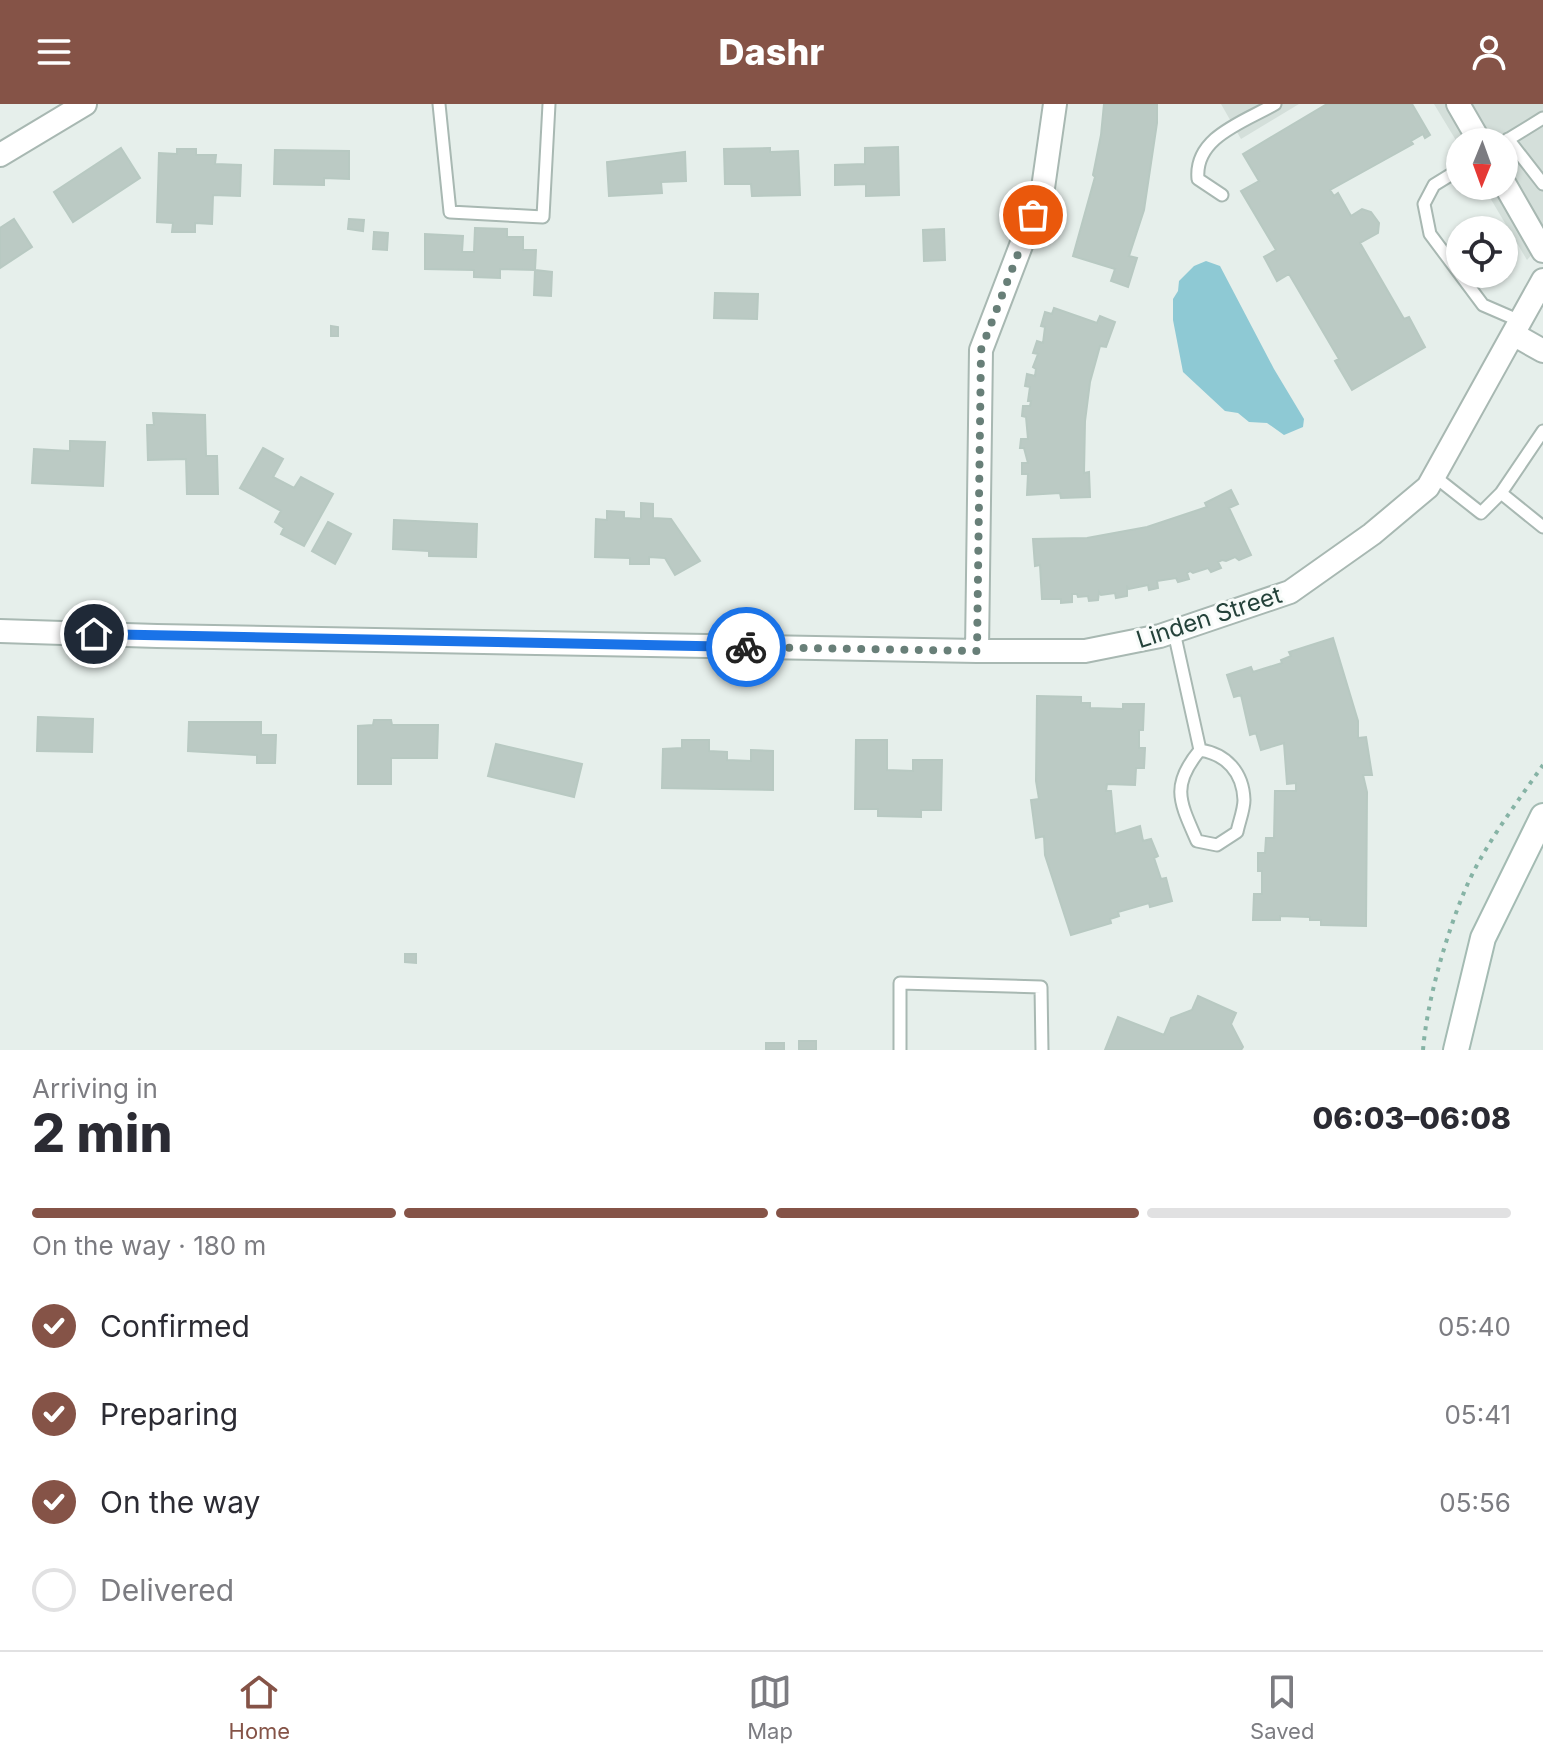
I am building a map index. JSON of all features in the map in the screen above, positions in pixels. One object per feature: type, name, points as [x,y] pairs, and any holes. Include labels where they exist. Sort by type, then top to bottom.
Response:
[{"type":"main road","points":[[1456,1050],[1483,938],[1543,816]]},
{"type":"street","points":[[0,155],[85,104]]},
{"type":"street","points":[[977,651],[981,350],[1043,188],[1055,104]]},
{"type":"street","points":[[1458,104],[1472,128]]},
{"type":"street","points":[[1514,200],[1543,251]]},
{"type":"street","name":"Linden Street","points":[[0,631],[977,651],[1085,651],[1174,632],[1290,592],[1372,534],[1428,487],[1543,280]]},
{"type":"street","points":[[1517,328],[1543,351]]},
{"type":"lane","points":[[439,104],[450,212],[543,217],[549,104]]},
{"type":"lane","points":[[1222,195],[1198,179],[1196,163],[1209,141],[1275,104]]},
{"type":"lane","points":[[1518,134],[1543,118]]},
{"type":"lane","points":[[1518,155],[1543,184]]},
{"type":"lane","points":[[1446,178],[1434,185],[1424,204],[1430,234],[1483,305],[1517,328]]},
{"type":"lane","points":[[1434,476],[1481,513],[1501,493],[1543,431]]},
{"type":"lane","points":[[1501,493],[1543,527]]},
{"type":"lane","points":[[1174,632],[1200,750]]},
{"type":"lane","points":[[1200,750],[1217,752],[1235,768],[1244,800],[1237,832],[1217,845],[1197,841],[1179,801],[1187,766],[1200,750]]},
{"type":"lane","points":[[900,1050],[900,983],[1041,987],[1042,1050]]},
{"type":"path","points":[[1423,1050],[1444,951],[1466,889],[1508,815],[1543,765]]},
{"type":"shaded area","points":[[1221,104],[1299,104],[1241,139]]},
{"type":"shaded area","points":[[1434,104],[1543,104],[1543,242],[1527,260],[1518,245],[1518,216],[1501,216],[1491,200],[1518,200],[1518,128],[1449,128]]},
{"type":"water","points":[[1206,261],[1220,266],[1304,419],[1303,427],[1284,435],[1267,423],[1249,422],[1238,413],[1225,411],[1183,372],[1173,320],[1173,299],[1179,281],[1194,266]]},
{"type":"building","points":[[1104,104],[1157,104],[1144,210],[1129,256],[1137,258],[1128,287],[1111,281],[1115,269],[1073,256],[1095,177]]},
{"type":"building","points":[[1327,104],[1412,104],[1430,135],[1425,138],[1423,134],[1411,141],[1413,144],[1330,190],[1334,196],[1338,193],[1351,216],[1362,209],[1371,212],[1379,223],[1378,233],[1360,243],[1404,319],[1409,317],[1425,347],[1352,390],[1335,361],[1339,359],[1289,274],[1277,281],[1264,257],[1276,250],[1241,191],[1259,181],[1243,154]]},
{"type":"building","points":[[898,147],[899,195],[866,196],[866,184],[835,185],[835,165],[865,164],[865,148]]},
{"type":"building","points":[[121,148],[140,178],[73,222],[54,192]]},
{"type":"building","points":[[770,148],[770,152],[798,151],[800,195],[752,196],[751,184],[725,184],[724,149]]},
{"type":"building","points":[[177,149],[196,149],[196,155],[216,155],[215,164],[241,165],[240,196],[213,195],[212,224],[195,223],[195,232],[172,232],[173,223],[157,222],[159,153],[177,154]]},
{"type":"building","points":[[275,150],[349,151],[349,179],[324,178],[324,185],[274,184]]},
{"type":"building","points":[[685,152],[686,181],[661,182],[662,193],[609,196],[607,162]]},
{"type":"building","points":[[14,219],[32,247],[0,268],[0,228]]},
{"type":"building","points":[[349,219],[364,220],[363,231],[348,229]]},
{"type":"building","points":[[475,228],[507,229],[507,237],[523,237],[523,250],[536,250],[535,270],[500,269],[500,278],[474,277],[474,270],[425,269],[425,234],[463,236],[462,252],[474,252]]},
{"type":"building","points":[[944,229],[945,260],[924,261],[923,230]]},
{"type":"building","points":[[374,232],[388,233],[387,250],[373,249]]},
{"type":"building","points":[[535,270],[552,272],[551,296],[534,295]]},
{"type":"building","points":[[715,293],[758,294],[757,319],[714,318]]},
{"type":"building","points":[[1054,308],[1097,323],[1100,316],[1115,322],[1106,347],[1100,346],[1090,382],[1085,421],[1084,473],[1089,472],[1090,497],[1061,498],[1060,493],[1027,495],[1028,474],[1022,474],[1022,463],[1028,463],[1024,448],[1020,448],[1021,439],[1028,439],[1026,417],[1022,416],[1023,406],[1030,406],[1031,401],[1028,401],[1030,387],[1025,386],[1027,374],[1035,376],[1036,369],[1033,367],[1038,354],[1033,353],[1037,341],[1043,343],[1045,327],[1041,326],[1045,312],[1052,314]]},
{"type":"building","points":[[331,326],[338,327],[338,336],[331,336]]},
{"type":"building","points":[[153,413],[205,415],[206,456],[217,456],[218,494],[187,494],[186,459],[148,460],[147,425],[154,425]]},
{"type":"building","points":[[70,441],[105,442],[103,486],[32,483],[34,449],[70,451]]},
{"type":"building","points":[[263,448],[283,459],[273,477],[294,488],[301,477],[333,494],[304,546],[281,534],[284,528],[275,522],[281,511],[240,488]]},
{"type":"building","points":[[1231,490],[1238,504],[1229,508],[1251,555],[1239,560],[1235,557],[1222,560],[1218,562],[1221,568],[1211,572],[1208,568],[1193,573],[1190,571],[1187,573],[1189,579],[1157,581],[1158,588],[1149,590],[1148,585],[1127,587],[1127,596],[1116,598],[1115,593],[1101,595],[1099,592],[1098,600],[1089,601],[1088,596],[1078,597],[1077,594],[1072,594],[1072,602],[1042,599],[1040,565],[1035,566],[1033,539],[1087,538],[1147,527],[1207,507],[1205,503]]},
{"type":"building","points":[[641,503],[653,504],[653,518],[671,519],[700,561],[675,575],[665,558],[649,557],[649,564],[630,564],[630,558],[595,557],[596,519],[607,520],[607,511],[624,512],[624,518],[641,519]]},
{"type":"building","points":[[394,520],[477,524],[476,557],[429,556],[429,551],[393,549]]},
{"type":"building","points":[[328,522],[351,534],[335,564],[312,551]]},
{"type":"building","points":[[1333,638],[1358,721],[1358,738],[1366,737],[1372,775],[1363,775],[1367,792],[1366,926],[1321,925],[1321,920],[1310,920],[1310,917],[1280,916],[1280,920],[1253,920],[1254,894],[1262,894],[1258,853],[1265,853],[1266,838],[1274,838],[1275,791],[1296,791],[1296,783],[1287,784],[1284,743],[1261,750],[1256,733],[1250,735],[1241,695],[1234,697],[1227,675],[1251,667],[1253,672],[1282,663],[1281,660],[1291,656],[1289,652]]},
{"type":"building","points":[[1037,696],[1081,697],[1081,703],[1090,703],[1090,708],[1123,709],[1123,704],[1144,704],[1139,748],[1145,748],[1144,768],[1136,768],[1135,785],[1107,784],[1106,791],[1111,791],[1115,834],[1140,826],[1143,841],[1151,839],[1158,856],[1154,858],[1161,879],[1166,878],[1172,901],[1150,907],[1149,903],[1118,912],[1119,916],[1110,919],[1111,923],[1071,935],[1045,855],[1044,836],[1036,838],[1031,800],[1039,799],[1036,781]]},
{"type":"building","points":[[38,717],[93,719],[92,752],[37,751]]},
{"type":"building","points":[[374,720],[391,720],[392,725],[438,725],[437,758],[391,758],[391,784],[358,784],[358,726],[373,725]]},
{"type":"building","points":[[189,722],[261,722],[261,735],[276,735],[275,763],[257,763],[257,755],[188,751]]},
{"type":"building","points":[[682,740],[709,740],[709,751],[727,752],[727,760],[751,761],[751,750],[773,751],[773,790],[662,788],[663,749],[682,748]]},
{"type":"building","points":[[856,740],[887,740],[887,770],[913,771],[913,760],[942,760],[941,810],[921,810],[921,817],[878,816],[878,809],[855,809]]},
{"type":"building","points":[[496,744],[582,764],[574,797],[488,776]]},
{"type":"building","points":[[405,954],[416,954],[416,963],[405,962]]},
{"type":"building","points":[[1198,996],[1236,1013],[1231,1024],[1243,1047],[1241,1050],[1105,1050],[1118,1017],[1164,1035],[1171,1018],[1192,1010]]},
{"type":"building","points":[[799,1041],[816,1041],[816,1050],[799,1050]]},
{"type":"building","points":[[766,1043],[784,1043],[784,1050],[766,1050]]},
{"type":"way so far","points":[[746,647],[977,651],[981,350],[1033,215]]},
{"type":"route","points":[[94,634],[746,647]]}]
